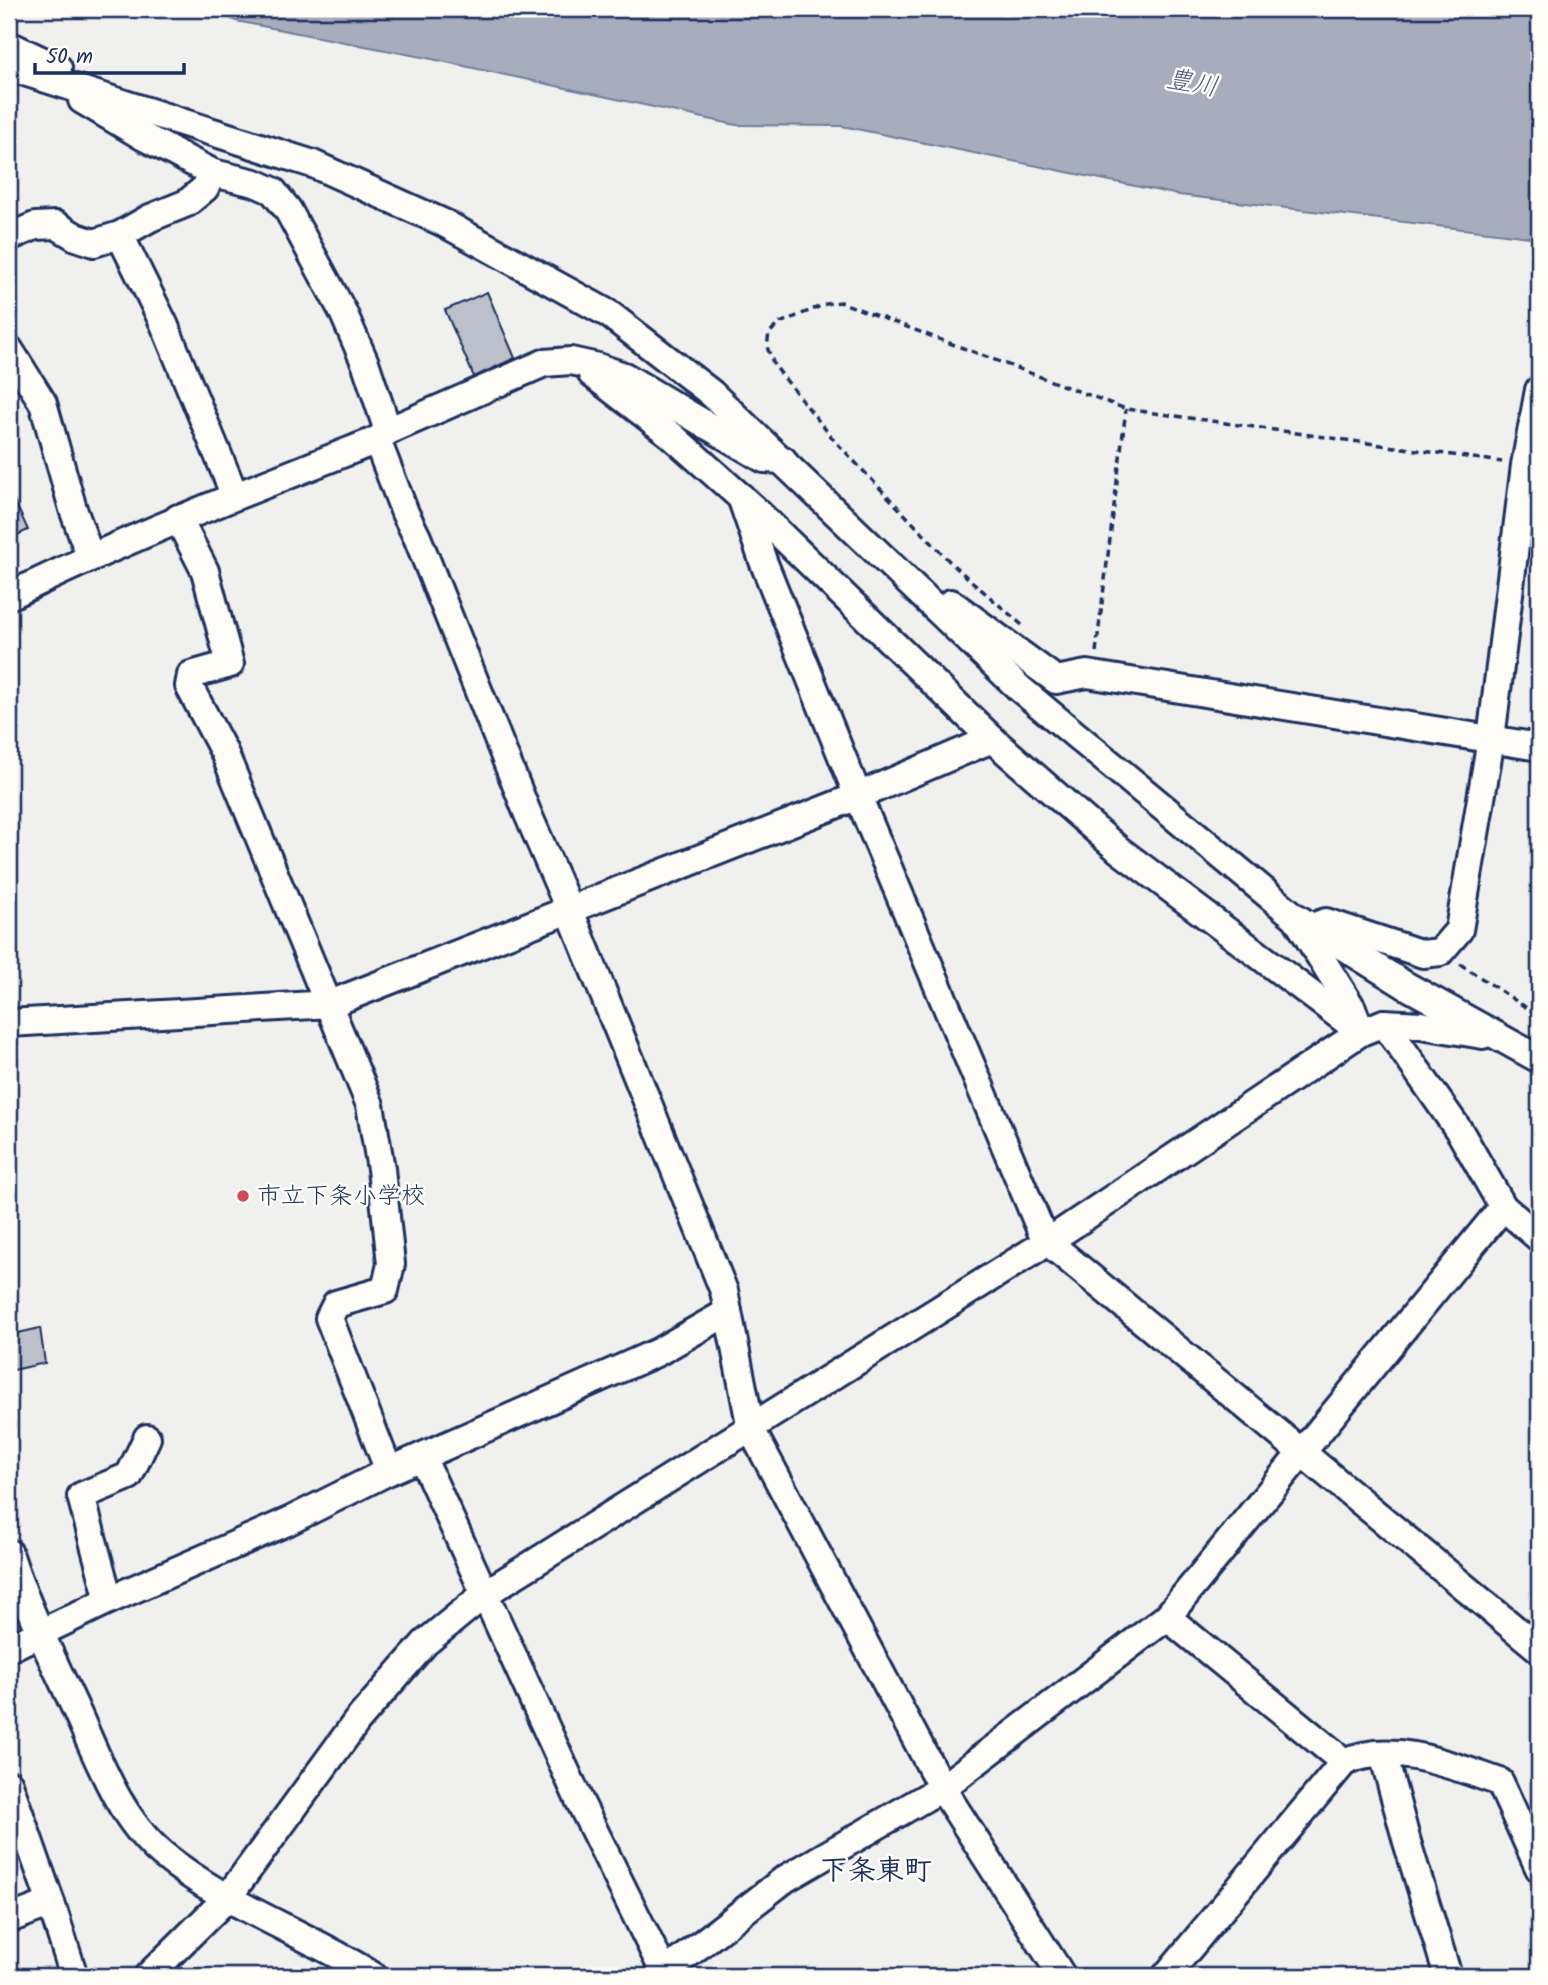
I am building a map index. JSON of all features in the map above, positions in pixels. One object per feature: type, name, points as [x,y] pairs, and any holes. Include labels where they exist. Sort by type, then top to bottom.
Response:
[{"type":"street","points":[[9,45],[78,77],[82,100],[144,137],[213,173],[255,183],[273,191],[288,210],[343,312],[366,365],[405,513],[724,1291],[751,1429],[942,1788],[1062,1976]]},
{"type":"street","points":[[9,67],[313,164],[444,223],[609,314],[711,393],[1019,688],[1303,921],[1405,985],[1539,1059]]},
{"type":"street","points":[[9,237],[35,226],[56,225],[76,237],[94,243],[120,235],[150,218],[187,203],[205,188],[213,173]]},
{"type":"street","points":[[120,235],[164,324],[234,496]]},
{"type":"street","points":[[9,349],[43,403],[73,509],[90,556]]},
{"type":"street","points":[[9,596],[90,556],[383,436],[544,363],[577,362],[624,376],[764,459],[783,460]]},
{"type":"street","points":[[577,362],[671,435],[741,497],[992,739],[1119,850],[1372,1028]]},
{"type":"street","points":[[1303,921],[1326,922],[1423,954],[1440,952],[1460,929],[1491,739],[1525,465],[1539,390]]},
{"type":"street","points":[[741,497],[763,561],[858,796],[1041,1231],[1049,1241],[1539,1649]]},
{"type":"street","points":[[178,518],[205,571],[230,664],[191,675],[189,686],[224,752],[370,1105],[381,1169],[391,1264],[385,1290],[336,1304],[329,1318],[389,1471]]},
{"type":"street","points":[[902,574],[931,588],[1056,680],[1087,674],[1539,747]]},
{"type":"street","points":[[9,1023],[330,1004],[858,796],[992,739]]},
{"type":"street","points":[[1303,921],[1352,1008],[1460,1132],[1503,1207],[1539,1238]]},
{"type":"street","points":[[148,1976],[228,1897],[357,1721],[425,1643],[486,1593],[1049,1241],[1372,1028],[1421,1025],[1499,1037]]},
{"type":"street","points":[[422,1457],[580,1802],[663,1975],[785,1879],[942,1788],[1167,1617],[1503,1207]]},
{"type":"street","points":[[9,1648],[109,1600],[289,1521],[389,1471],[659,1352],[727,1312]]},
{"type":"street","points":[[109,1600],[81,1496],[129,1476],[147,1438]]},
{"type":"street","points":[[9,1553],[41,1633],[117,1797],[134,1825],[161,1853],[228,1897],[373,1976]]},
{"type":"street","points":[[1167,1617],[1344,1762]]},
{"type":"street","points":[[1384,1754],[1407,1842],[1448,1976]]},
{"type":"street","points":[[1166,1976],[1344,1762],[1353,1758],[1384,1754],[1421,1756],[1500,1782],[1539,1868]]},
{"type":"street","points":[[9,1784],[74,1976]]},
{"type":"street","points":[[9,1919],[51,1903]]},
{"type":"path","points":[[1031,632],[952,564],[834,440],[774,365],[767,347],[769,333],[780,323],[826,304],[840,302],[1126,409],[1525,465]]},
{"type":"path","points":[[1087,674],[1094,661],[1099,628],[1126,409]]},
{"type":"path","points":[[1440,952],[1539,1016]]},
{"type":"water","name":"豊川","points":[[210,9],[1539,9],[1539,238],[1179,195],[842,126],[736,125],[432,59],[236,21]]},
{"type":"building","points":[[487,292],[515,358],[474,377],[445,310]]},
{"type":"building","points":[[9,489],[28,530],[9,539]]},
{"type":"building","points":[[40,1328],[45,1363],[9,1371],[9,1335]]},
{"type":"place","name":"市立下条小学校","points":[[243,1196]]},
{"type":"district","name":"下条東町","points":[[876,1871]]}]
